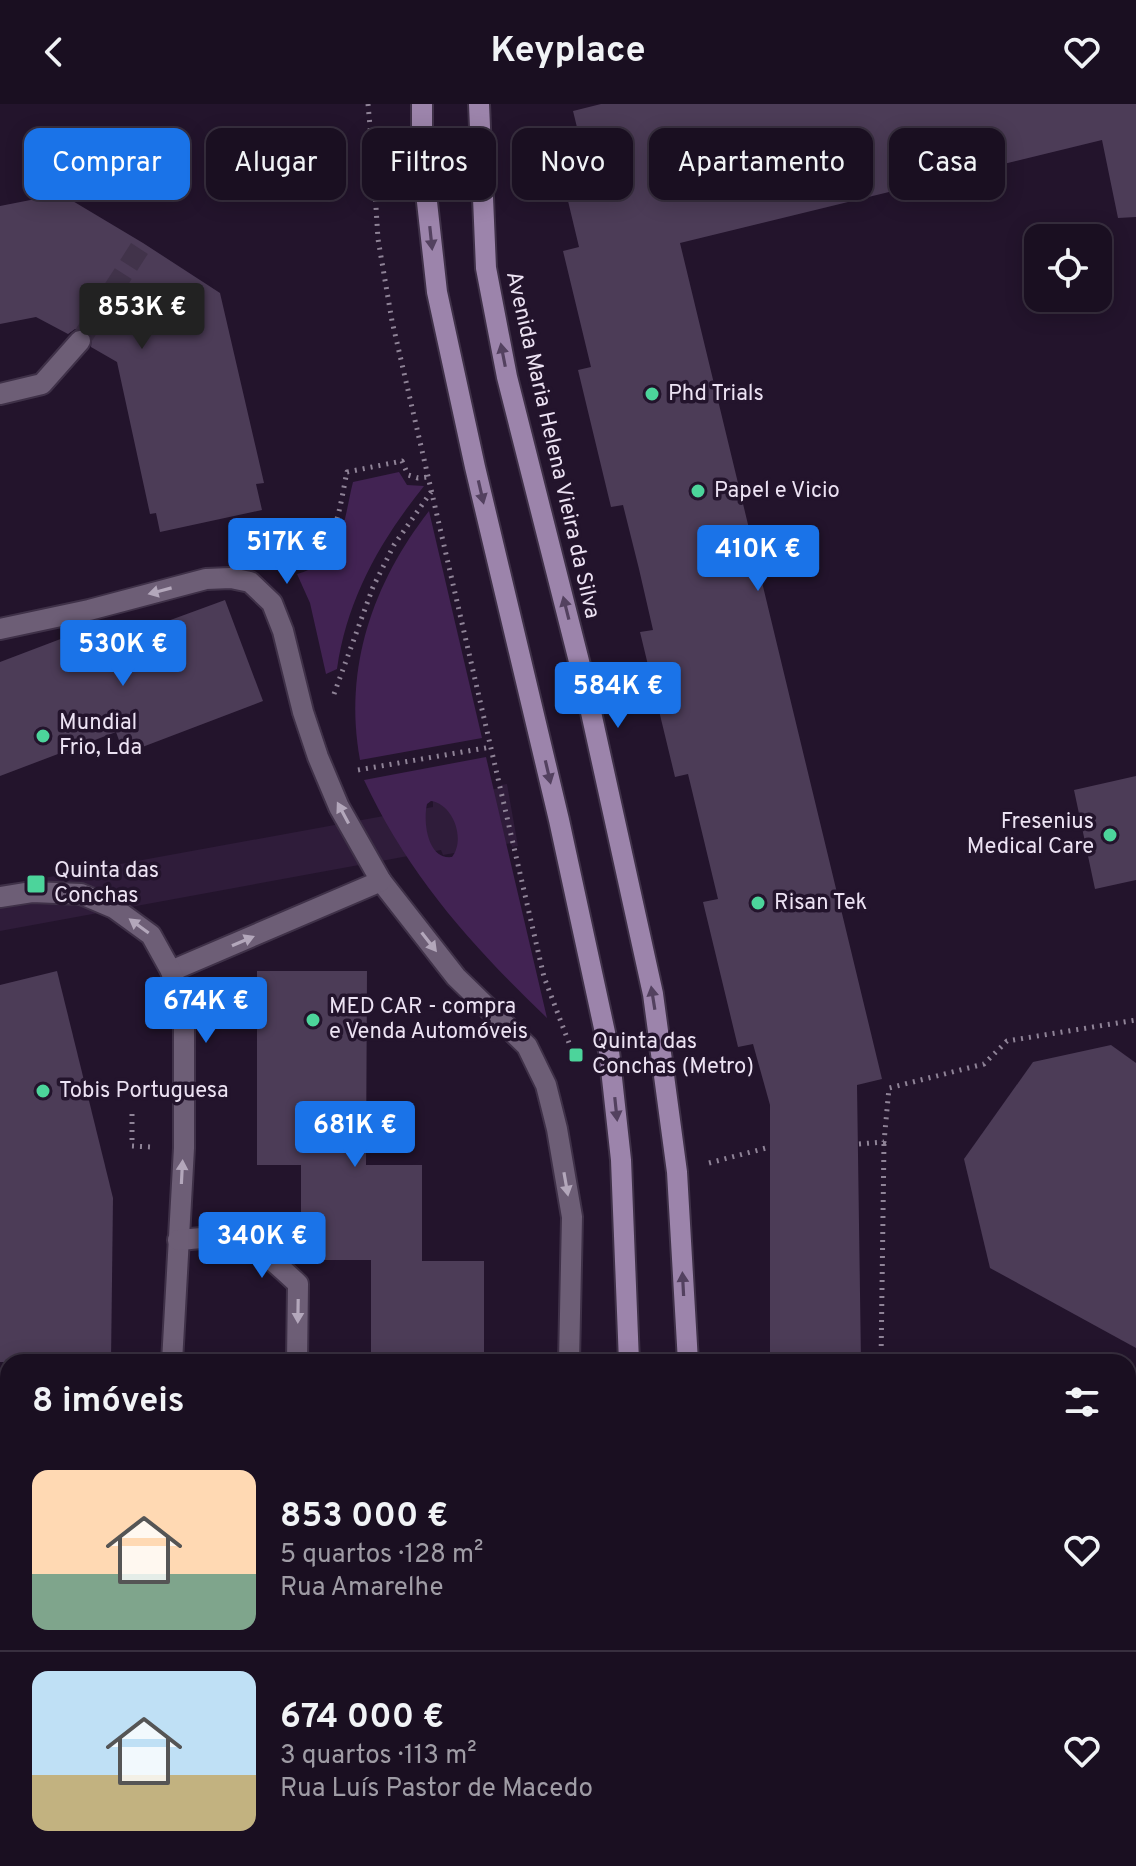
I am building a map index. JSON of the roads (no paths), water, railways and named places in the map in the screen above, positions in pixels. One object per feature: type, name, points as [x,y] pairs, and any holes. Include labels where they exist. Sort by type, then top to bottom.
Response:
[{"type":"street","points":[[422,104],[422,157],[437,292],[609,1051],[621,1160],[629,1354]]},
{"type":"street","name":"Avenida Maria Helena Vieira da Silva","points":[[479,104],[486,268],[507,377],[585,685],[653,994],[677,1172],[688,1354]]},
{"type":"street","points":[[0,394],[42,384],[80,341]]},
{"type":"street","points":[[0,629],[89,610],[206,579],[231,578],[250,582],[272,603],[283,631],[303,712],[318,757],[339,807],[381,881],[456,977],[527,1046],[546,1085],[572,1217],[569,1354]]},
{"type":"street","points":[[171,971],[381,881]]},
{"type":"street","points":[[0,897],[32,892],[81,894],[114,908],[151,935],[171,971],[184,1013],[184,1148],[172,1354]]},
{"type":"street","points":[[178,1240],[226,1237],[251,1246],[276,1262],[298,1284],[297,1354]]},
{"type":"tunnel","points":[[80,341],[143,243]]},
{"type":"place","name":"Phd Trials","points":[[652,394]]},
{"type":"place","name":"Papel e Vicio","points":[[698,491]]},
{"type":"place","name":"Mundial Frio, Lda","points":[[43,736]]},
{"type":"place","name":"Fresenius Medical Care","points":[[1110,835]]},
{"type":"place","name":"Quinta das Conchas","points":[[36,884]]},
{"type":"place","name":"Risan Tek","points":[[758,903]]},
{"type":"place","name":"MED CAR - compra e Venda Automóveis","points":[[313,1020]]},
{"type":"place","name":"Quinta das Conchas (Metro)","points":[[576,1055]]},
{"type":"place","name":"Tobis Portuguesa","points":[[43,1091]]}]
